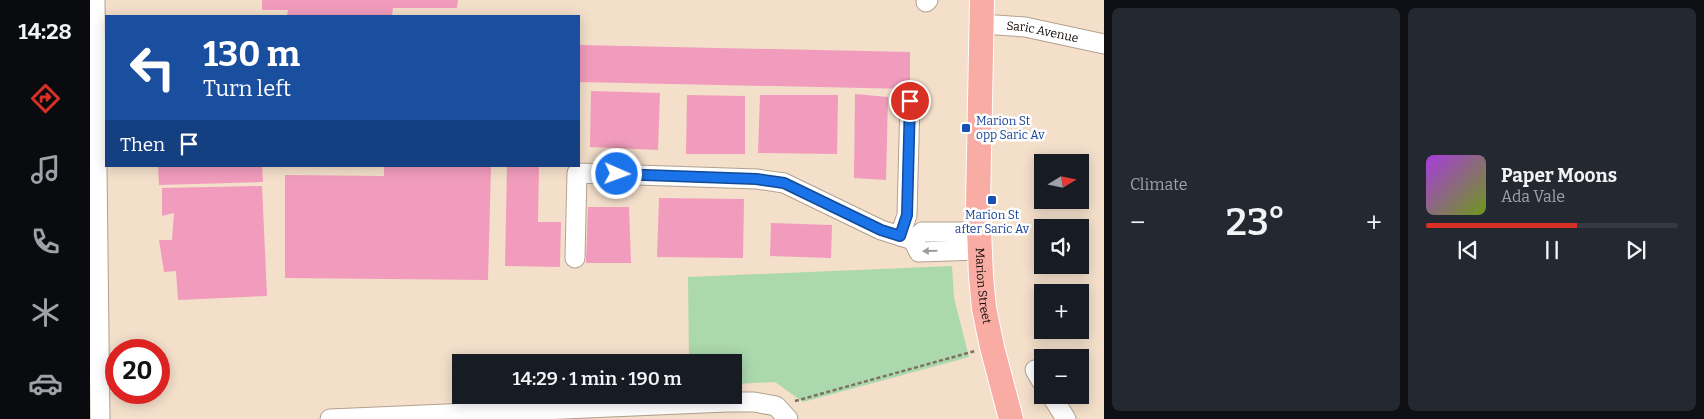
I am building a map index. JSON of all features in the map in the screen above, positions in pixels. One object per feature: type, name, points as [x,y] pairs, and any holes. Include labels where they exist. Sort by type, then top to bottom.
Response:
[{"type":"main road","name":"Marion Street","points":[[982,0],[979,241],[984,308],[1011,419]]},
{"type":"street","points":[[95,0],[100,419]]},
{"type":"street","name":"Saric Avenue","points":[[982,24],[1025,27],[1104,44]]},
{"type":"street","points":[[906,238],[910,101]]},
{"type":"street","points":[[575,258],[577,169],[756,179],[784,183],[881,230],[906,238],[922,232],[979,241]]},
{"type":"street","points":[[330,419],[499,416],[727,402],[754,402],[782,413]]},
{"type":"street","points":[[1057,404],[1066,419]]},
{"type":"path","points":[[782,413],[992,347]]},
{"type":"green space","points":[[952,266],[954,298],[969,357],[803,402],[775,382],[742,384],[742,354],[689,354],[688,277]]},
{"type":"building","points":[[262,0],[458,0],[457,8],[393,8],[392,15],[287,15],[288,10],[262,10]]},
{"type":"building","points":[[580,45],[910,52],[910,89],[580,82]]},
{"type":"building","points":[[591,91],[660,93],[658,150],[590,147]]},
{"type":"building","points":[[855,94],[888,97],[886,180],[854,178]]},
{"type":"building","points":[[687,95],[745,96],[745,154],[686,154]]},
{"type":"building","points":[[760,95],[838,95],[837,154],[758,153]]},
{"type":"building","points":[[158,167],[262,167],[263,182],[159,185]]},
{"type":"building","points":[[384,167],[491,167],[488,280],[285,278],[285,175],[384,176]]},
{"type":"building","points":[[507,167],[539,167],[538,222],[561,222],[560,267],[505,266]]},
{"type":"building","points":[[262,186],[267,296],[178,300],[176,271],[164,272],[159,240],[172,240],[174,213],[162,216],[162,188]]},
{"type":"building","points":[[659,198],[744,199],[743,258],[657,257]]},
{"type":"building","points":[[588,207],[629,207],[631,263],[586,263]]},
{"type":"building","points":[[771,223],[832,225],[831,258],[770,256]]},
{"type":"place","name":"Marion St opp Saric Av","points":[[966,128]]},
{"type":"place","name":"Marion St after Saric Av","points":[[992,200]]},
{"type":"route","points":[[617,174],[756,179],[784,183],[881,230],[900,236],[907,215],[910,101]]}]
